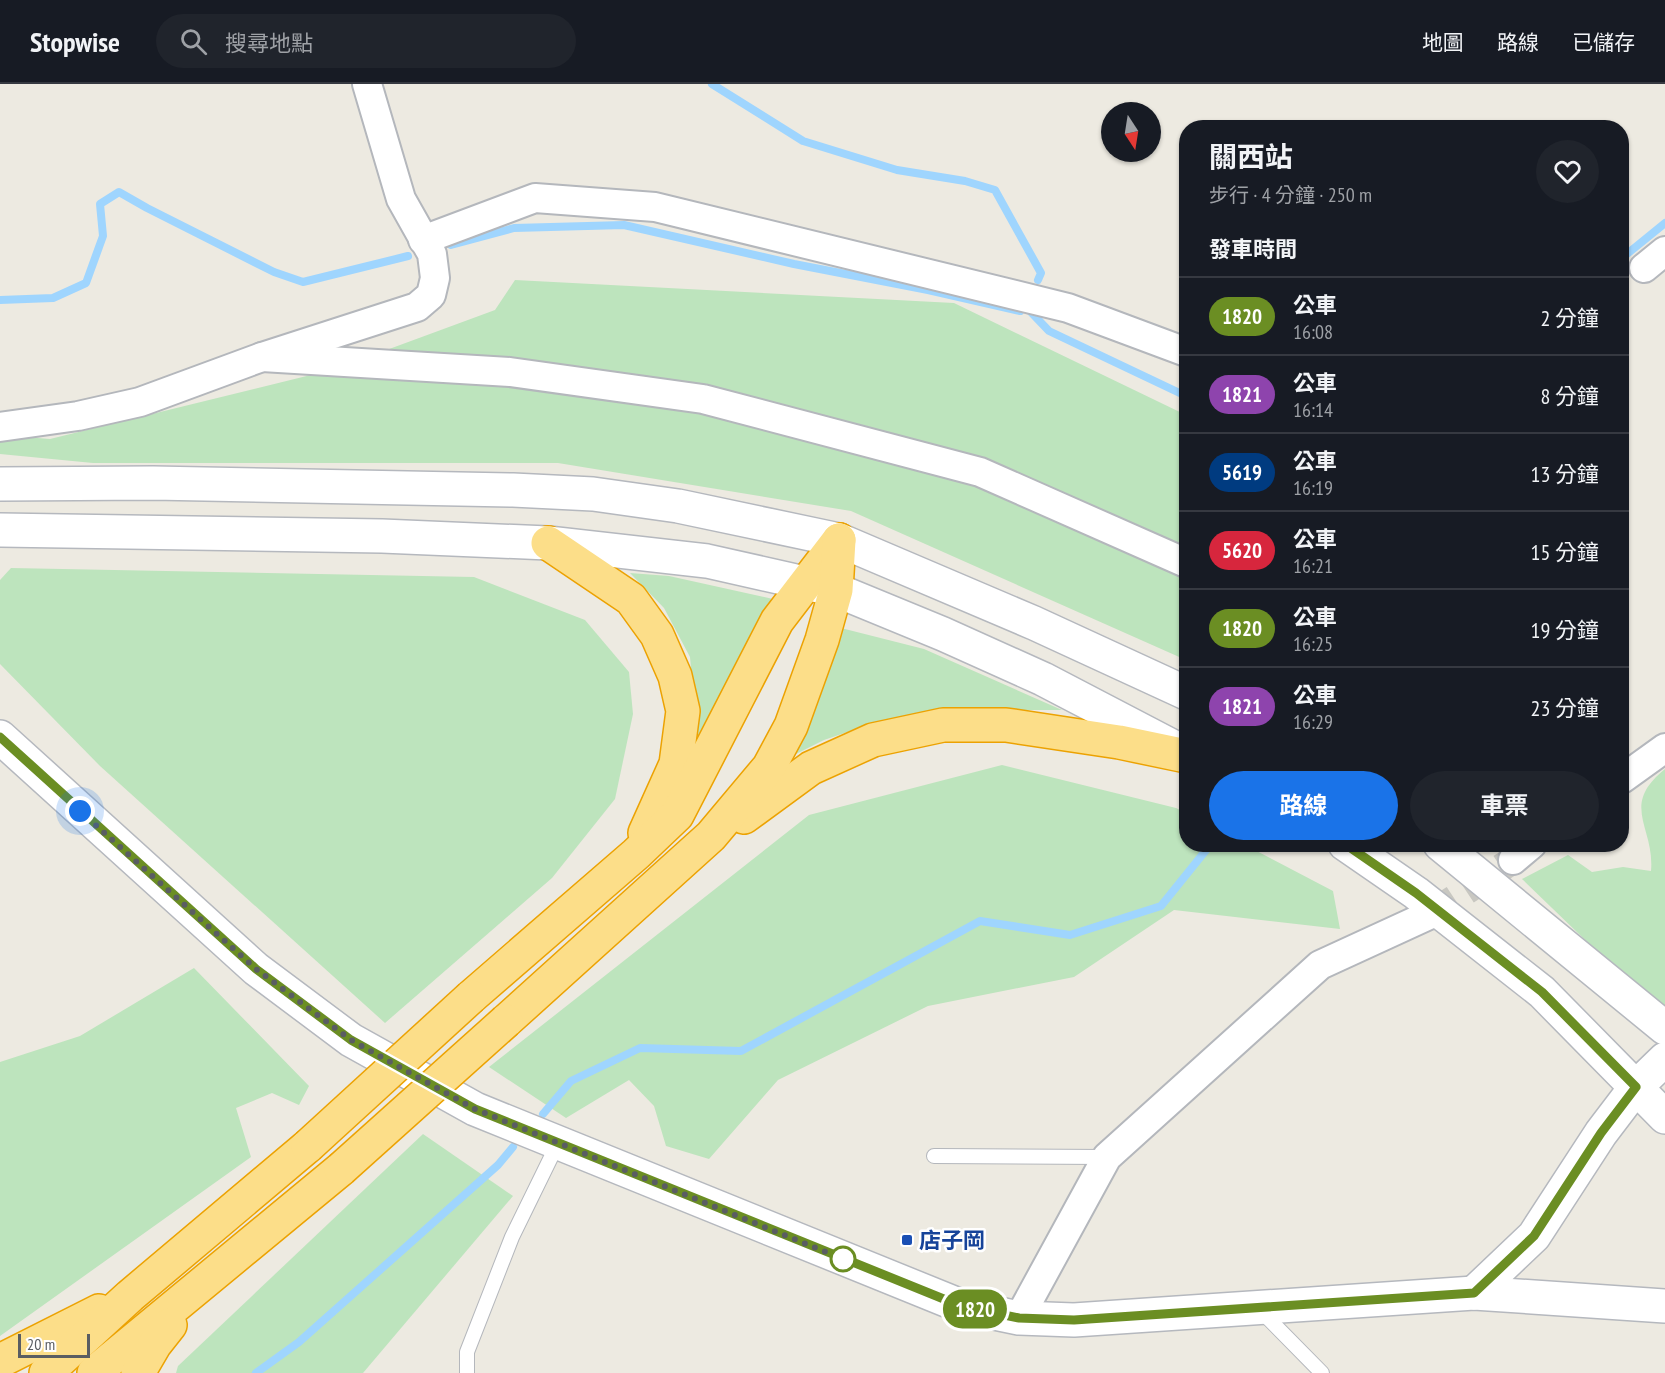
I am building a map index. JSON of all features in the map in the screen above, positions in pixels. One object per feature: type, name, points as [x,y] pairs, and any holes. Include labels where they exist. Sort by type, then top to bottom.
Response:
[{"type":"highway","points":[[94,1373],[341,1168],[711,836],[770,767],[791,726],[822,640],[821,586],[839,540]]},
{"type":"highway","points":[[548,543],[631,600],[657,635],[675,676],[682,711],[676,764],[636,854]]},
{"type":"highway","points":[[46,1373],[130,1296],[308,1146],[471,997],[636,854],[677,815],[777,621],[821,586]]},
{"type":"highway","points":[[711,836],[746,816],[811,768],[873,740],[943,725],[1006,725],[1179,754]]},
{"type":"highway","points":[[138,1373],[155,1344],[205,1281]]},
{"type":"highway","points":[[0,1361],[130,1296]]},
{"type":"main road","points":[[0,484],[341,485],[513,490],[593,494],[678,506],[839,540],[1034,623],[1179,690]]},
{"type":"main road","points":[[0,530],[382,536],[548,543],[707,561],[821,586],[943,634],[1043,680],[1179,751]]},
{"type":"main road","points":[[0,737],[256,969],[351,1040],[475,1109],[961,1306],[1019,1318],[1074,1320],[1474,1293],[1665,1306]]},
{"type":"main road","points":[[1357,852],[1416,893],[1542,992],[1665,1117]]},
{"type":"main road","points":[[1450,852],[1665,1028]]},
{"type":"main road","points":[[1474,1293],[1534,1236],[1601,1133],[1636,1087],[1665,1059]]},
{"type":"street","points":[[0,427],[78,416],[140,402],[262,357],[417,307],[431,295],[435,278],[432,254],[401,199],[367,84]]},
{"type":"street","points":[[423,240],[535,198],[655,207],[1068,308],[1179,349]]},
{"type":"street","points":[[262,357],[510,372],[703,399],[980,472],[1179,560]]},
{"type":"street","points":[[1629,774],[1665,748]]},
{"type":"street","points":[[1019,1318],[1107,1157],[1320,965],[1431,914]]},
{"type":"lane","points":[[467,1373],[467,1352],[512,1237],[558,1143]]},
{"type":"lane","points":[[934,1156],[1107,1157]]},
{"type":"lane","points":[[1258,1308],[1322,1373]]},
{"type":"green space","points":[[515,280],[954,303],[1179,412],[1179,657],[851,511],[558,463],[93,463],[0,454],[0,435],[50,439],[335,369],[495,310]]},
{"type":"green space","points":[[11,568],[474,577],[585,620],[629,672],[633,714],[615,799],[552,878],[385,1023],[100,766],[0,664],[0,580]]},
{"type":"green space","points":[[630,573],[669,576],[773,599],[682,784],[696,723],[690,657],[664,608]]},
{"type":"green space","points":[[837,627],[924,649],[1062,710],[1016,710],[871,724],[824,740],[792,756]]},
{"type":"green space","points":[[1002,765],[1176,808],[1179,810],[1179,852],[1258,852],[1333,891],[1340,929],[1174,910],[1074,977],[928,1006],[778,1080],[709,1159],[666,1146],[654,1106],[629,1080],[566,1118],[489,1067],[809,815]]},
{"type":"green space","points":[[1665,769],[1665,1017],[1522,879],[1568,855],[1592,872],[1623,867],[1651,871],[1651,856],[1641,806],[1644,794],[1651,782]]},
{"type":"green space","points":[[194,968],[309,1086],[299,1105],[272,1093],[236,1108],[251,1157],[0,1336],[0,1062],[80,1036]]},
{"type":"green space","points":[[423,1134],[513,1196],[363,1373],[176,1373],[178,1366]]},
{"type":"waterway","points":[[712,84],[803,141],[897,170],[965,181],[995,190],[1041,273],[1038,280]]},
{"type":"waterway","points":[[0,300],[53,298],[86,283],[103,236],[100,204],[119,192],[274,272],[303,282],[408,256]]},
{"type":"waterway","points":[[1629,252],[1665,223]]},
{"type":"waterway","points":[[451,245],[514,228],[624,225],[794,264],[928,290],[1020,311]]},
{"type":"waterway","points":[[1027,308],[1049,331],[1179,393]]},
{"type":"waterway","points":[[543,1114],[571,1081],[640,1048],[741,1051],[980,921],[1070,935],[1161,906],[1205,852]]},
{"type":"waterway","points":[[256,1373],[299,1342],[498,1165],[513,1147]]},
{"type":"tunnel","points":[[1431,914],[1513,860]]},
{"type":"bus line","name":"1820","points":[[0,737],[256,969],[351,1040],[475,1109],[961,1306],[1019,1318],[1074,1320],[1474,1293],[1534,1236],[1601,1133],[1636,1087],[1542,992],[1416,893],[1357,852]]},
{"type":"place","name":"店子岡","points":[[907,1240]]},
{"type":"route","points":[[80,811],[256,969],[351,1040],[475,1109],[843,1259]]}]
